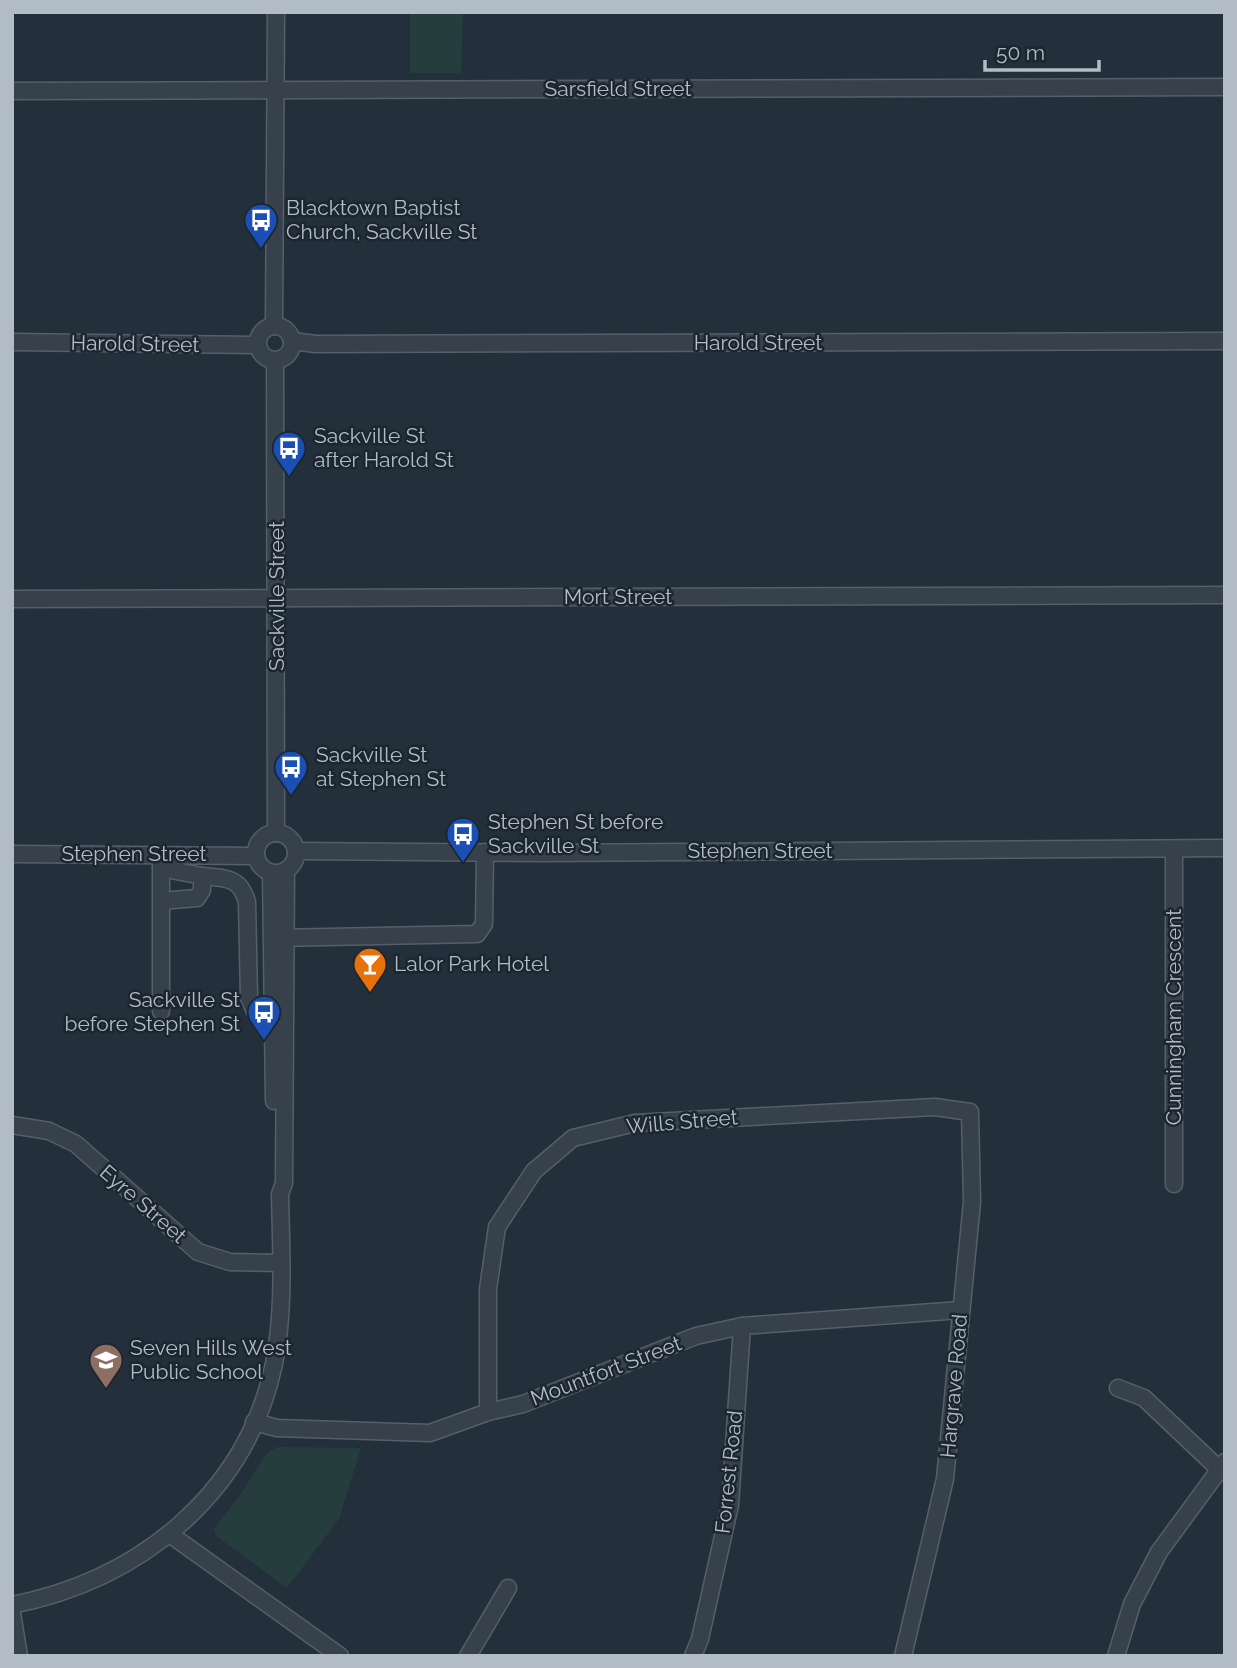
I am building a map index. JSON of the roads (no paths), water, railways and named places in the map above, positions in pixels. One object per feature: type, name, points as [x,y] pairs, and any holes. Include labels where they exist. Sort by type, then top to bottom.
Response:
[{"type":"street","points":[[274,326],[276,12]]},
{"type":"street","name":"Sarsfield Street","points":[[12,91],[1225,87]]},
{"type":"street","points":[[274,326],[287,332],[292,341],[288,354],[275,360],[266,357],[258,345],[264,330],[274,326]]},
{"type":"street","name":"Harold Street","points":[[292,341],[316,344],[1225,341]]},
{"type":"street","name":"Harold Street","points":[[12,342],[258,345]]},
{"type":"street","name":"Sackville Street","points":[[275,360],[278,598],[276,832]]},
{"type":"street","name":"Mort Street","points":[[12,599],[1225,595]]},
{"type":"street","points":[[276,832],[287,836],[296,851],[293,862],[279,871],[261,867],[256,856],[261,839],[276,832]]},
{"type":"street","name":"Stephen Street","points":[[296,851],[1225,848]]},
{"type":"street","name":"Cunningham Crescent","points":[[1174,850],[1174,1184]]},
{"type":"street","points":[[280,938],[481,932],[484,924],[485,852]]},
{"type":"street","name":"Stephen Street","points":[[12,855],[161,861],[256,856]]},
{"type":"street","points":[[162,1011],[161,861],[202,876],[230,878],[244,890],[247,902],[249,998],[255,1011],[273,1018]]},
{"type":"street","points":[[279,871],[284,1183],[280,1194]]},
{"type":"street","points":[[161,901],[197,898],[202,890],[202,876]]},
{"type":"street","points":[[12,1605],[89,1584],[121,1569],[171,1535],[220,1481],[254,1422],[270,1378],[276,1349],[281,1263],[280,1194],[276,1183],[273,1018],[280,938]]},
{"type":"street","name":"Wills Street","points":[[488,1412],[488,1289],[497,1227],[534,1171],[573,1138],[635,1123],[935,1107],[970,1112]]},
{"type":"street","name":"Hargrave Road","points":[[903,1656],[945,1479],[972,1202],[970,1112]]},
{"type":"street","name":"Eyre Street","points":[[12,1125],[49,1131],[76,1144],[198,1252],[230,1262],[281,1263]]},
{"type":"street","name":"Mountfort Street","points":[[254,1422],[277,1428],[430,1433],[488,1412],[523,1404],[696,1336],[743,1326],[961,1310]]},
{"type":"street","name":"Forrest Road","points":[[693,1656],[700,1639],[730,1505],[743,1326]]},
{"type":"street","points":[[1116,1656],[1132,1604],[1159,1552],[1223,1468],[1144,1398],[1118,1388]]},
{"type":"street","points":[[171,1535],[337,1655]]},
{"type":"street","points":[[468,1656],[508,1588]]},
{"type":"street","points":[[12,1613],[19,1656]]},
{"type":"place","name":"Blacktown Baptist Church, Sackville St","points":[[261,250]]},
{"type":"place","name":"Sackville St after Harold St","points":[[289,478]]},
{"type":"place","name":"Sackville St at Stephen St","points":[[291,797]]},
{"type":"place","name":"Stephen St before Sackville St","points":[[463,864]]},
{"type":"place","name":"Lalor Park Hotel","points":[[370,994]]},
{"type":"place","name":"Sackville St before Stephen St","points":[[264,1042]]},
{"type":"place","name":"Seven Hills West Public School","points":[[106,1390]]}]
